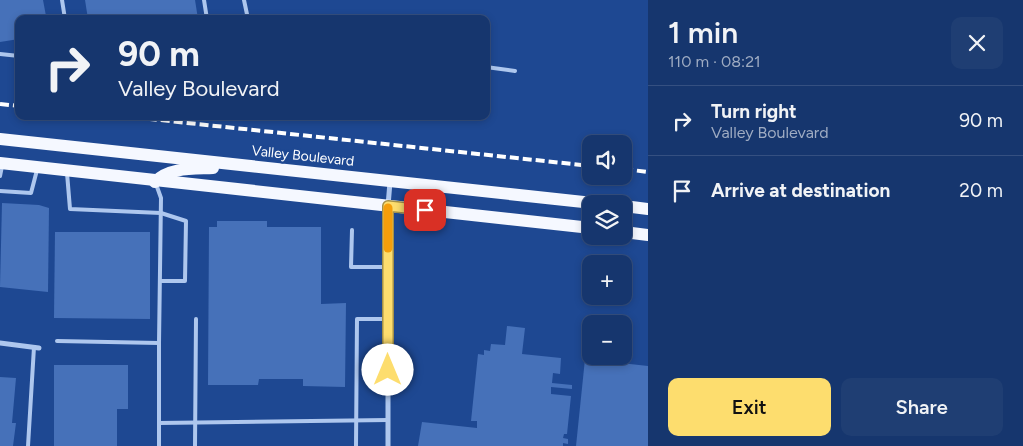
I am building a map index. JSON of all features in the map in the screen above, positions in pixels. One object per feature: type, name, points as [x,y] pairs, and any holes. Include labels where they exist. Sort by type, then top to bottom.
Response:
[{"type":"main road","name":"Valley Boulevard","points":[[0,139],[582,202]]},
{"type":"main road","points":[[155,182],[162,174],[174,171],[243,165]]},
{"type":"main road","points":[[1,168],[37,168],[582,227]]},
{"type":"main road","points":[[632,207],[648,209]]},
{"type":"main road","points":[[632,233],[648,235]]},
{"type":"street","points":[[388,446],[388,206],[390,181]]},
{"type":"street","points":[[0,343],[37,347]]},
{"type":"lane","points":[[62,0],[64,15]]},
{"type":"lane","points":[[204,0],[206,15]]},
{"type":"lane","points":[[244,0],[247,15]]},
{"type":"lane","points":[[0,54],[15,56]]},
{"type":"lane","points":[[490,68],[515,71]]},
{"type":"lane","points":[[0,191],[31,193],[37,168]]},
{"type":"lane","points":[[67,172],[70,209],[161,213],[186,221],[184,281],[160,281]]},
{"type":"lane","points":[[155,182],[162,198],[158,343],[159,446]]},
{"type":"lane","points":[[352,230],[351,267],[388,267]]},
{"type":"lane","points":[[356,446],[357,319],[388,318]]},
{"type":"lane","points":[[195,446],[196,319]]},
{"type":"lane","points":[[57,341],[158,343]]},
{"type":"lane","points":[[28,446],[37,347]]},
{"type":"lane","points":[[159,423],[388,420]]},
{"type":"building","points":[[0,0],[43,0],[46,15],[15,15],[15,40],[0,42]]},
{"type":"building","points":[[85,0],[195,0],[197,15],[87,15]]},
{"type":"building","points":[[2,203],[39,205],[49,208],[48,292],[0,287]]},
{"type":"building","points":[[217,221],[267,221],[267,227],[321,227],[321,304],[346,303],[345,387],[303,386],[303,379],[259,379],[258,385],[208,385],[209,227],[217,227]]},
{"type":"building","points":[[55,232],[150,232],[150,319],[54,318]]},
{"type":"building","points":[[507,326],[525,328],[522,354],[561,358],[560,374],[553,373],[552,383],[572,385],[572,389],[551,387],[551,394],[571,396],[567,434],[564,434],[563,438],[568,439],[568,444],[563,443],[563,446],[418,446],[422,422],[477,428],[477,421],[471,421],[478,354],[484,355],[484,350],[490,351],[491,344],[505,345]]},
{"type":"building","points":[[632,364],[648,366],[648,446],[576,446],[584,365]]},
{"type":"building","points":[[54,365],[128,365],[128,409],[117,409],[117,446],[54,446]]},
{"type":"building","points":[[0,377],[16,378],[12,423],[16,423],[13,446],[0,446]]},
{"type":"railway","points":[[0,104],[15,106]]},
{"type":"railway","points":[[160,120],[582,165]]},
{"type":"railway","points":[[632,170],[648,172]]},
{"type":"slow traffic","points":[[388,208],[388,248]]},
{"type":"route","points":[[388,370],[388,206],[425,210]]}]
